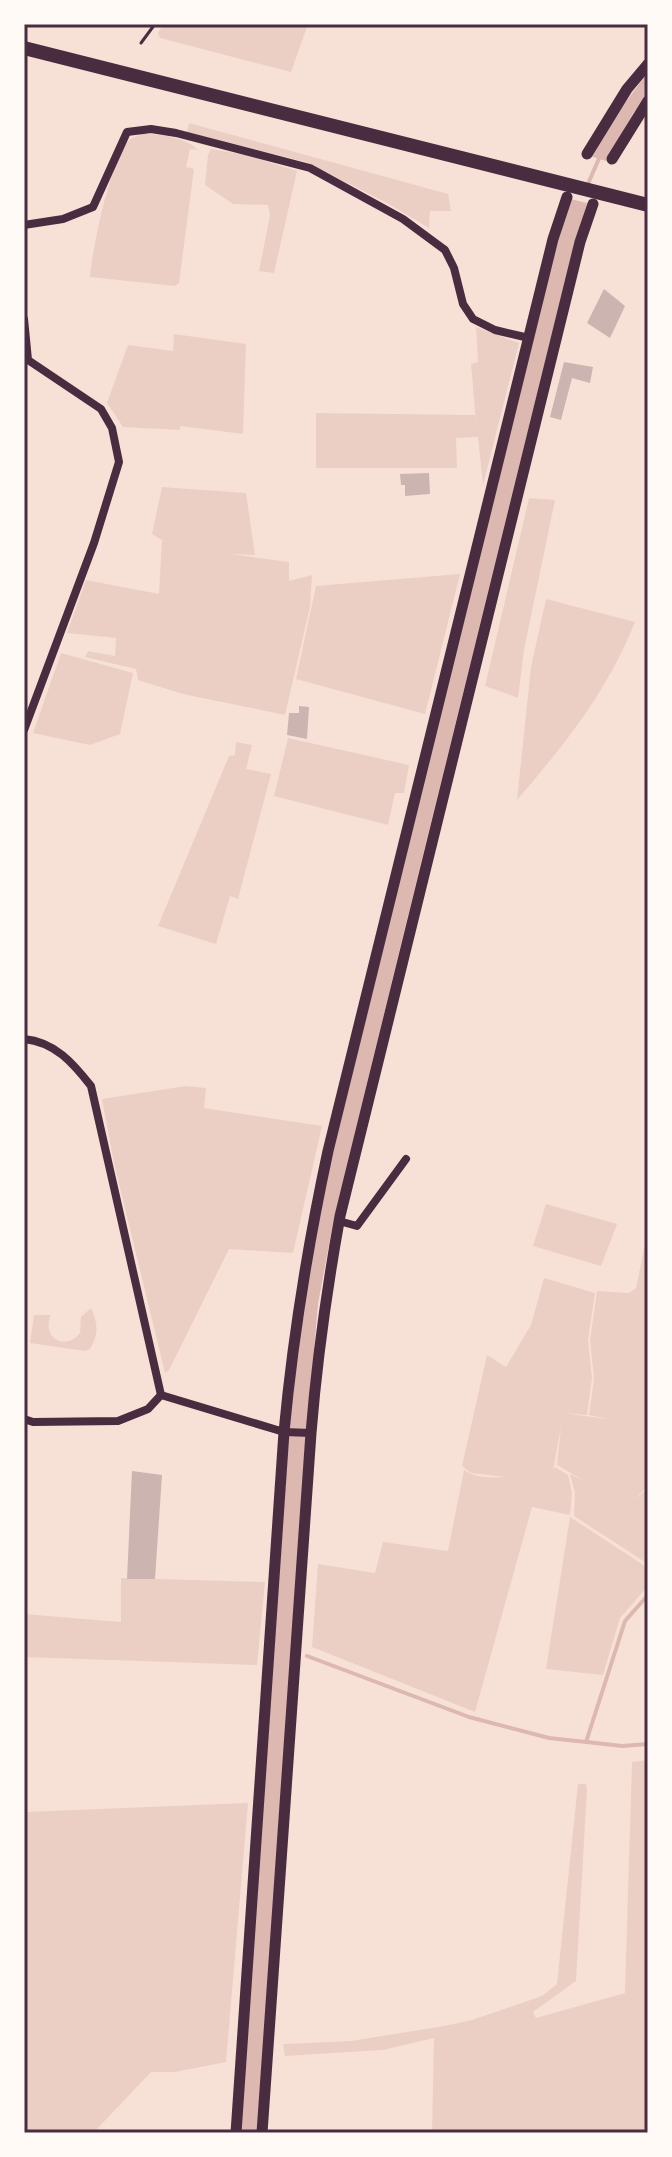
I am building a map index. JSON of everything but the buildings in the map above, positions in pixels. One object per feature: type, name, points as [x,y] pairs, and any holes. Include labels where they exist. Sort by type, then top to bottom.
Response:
[{"type":"highway","points":[[24,48],[648,205]]},
{"type":"street","points":[[587,154],[627,89],[648,64]]},
{"type":"street","points":[[612,159],[648,101]]},
{"type":"street","points":[[24,225],[63,219],[93,207],[127,132],[151,129],[176,133],[310,168],[403,219],[445,250],[454,268],[463,304],[473,319],[495,330],[529,338]]},
{"type":"street","points":[[236,2133],[286,1432],[299,1297],[325,1165],[553,239],[567,197]]},
{"type":"street","points":[[262,2133],[309,1433],[318,1349],[339,1221],[580,242],[593,204]]},
{"type":"street","points":[[24,319],[28,360],[101,409],[112,428],[119,462],[94,543],[24,730]]},
{"type":"street","points":[[24,1039],[41,1041],[72,1061],[91,1086],[161,1395]]},
{"type":"street","points":[[339,1221],[357,1226],[406,1159]]},
{"type":"street","points":[[161,1395],[286,1432],[309,1433]]},
{"type":"street","points":[[24,1419],[33,1422],[118,1421],[148,1409],[161,1395]]},
{"type":"path","points":[[141,43],[155,24]]},
{"type":"shaded area","points":[[163,24],[308,24],[291,72],[160,38],[158,33]]},
{"type":"shaded area","points":[[648,72],[648,94],[606,161],[590,156],[607,127]]},
{"type":"shaded area","points":[[189,123],[448,194],[451,211],[430,211],[429,228],[306,162],[187,132]]},
{"type":"shaded area","points":[[142,134],[179,139],[198,150],[190,149],[186,167],[194,169],[179,283],[175,286],[90,277],[94,246],[116,164],[130,139]]},
{"type":"shaded area","points":[[211,149],[246,155],[297,171],[274,273],[259,271],[270,215],[268,205],[233,204],[205,185]]},
{"type":"shaded area","points":[[571,199],[587,203],[400,948],[333,1223],[318,1304],[303,1477],[258,2133],[240,2133],[294,1363],[318,1213],[555,251]]},
{"type":"shaded area","points":[[476,327],[519,343],[483,485],[478,437],[456,438],[457,468],[316,468],[316,413],[475,415],[476,423],[471,364],[478,362]]},
{"type":"shaded area","points":[[174,334],[246,344],[243,434],[180,426],[180,430],[123,427],[107,403],[128,345],[173,351]]},
{"type":"shaded area","points":[[162,487],[246,493],[255,555],[230,554],[289,562],[289,581],[312,575],[310,607],[285,715],[183,694],[138,680],[136,669],[85,657],[88,651],[115,656],[116,638],[67,633],[86,580],[159,594],[162,540],[152,534]]},
{"type":"shaded area","points":[[529,498],[555,500],[524,650],[518,698],[485,686]]},
{"type":"shaded area","points":[[460,574],[425,714],[296,679],[316,586]]},
{"type":"shaded area","points":[[546,599],[635,622],[612,671],[584,716],[517,800],[531,667]]},
{"type":"shaded area","points":[[61,653],[133,673],[120,734],[90,745],[33,733]]},
{"type":"shaded area","points":[[288,738],[409,765],[404,793],[395,793],[388,825],[274,796]]},
{"type":"shaded area","points":[[236,742],[252,745],[246,769],[271,774],[238,899],[230,896],[216,944],[158,926],[229,756],[235,755]]},
{"type":"shaded area","points":[[186,1086],[206,1088],[204,1108],[322,1126],[293,1253],[229,1249],[165,1373],[114,1163],[102,1099]]},
{"type":"shaded area","points":[[546,1204],[617,1224],[601,1266],[533,1246]]},
{"type":"shaded area","points":[[647,1234],[648,1486],[634,1500],[648,1488],[648,1564],[574,1516],[575,1493],[570,1474],[585,1481],[557,1465],[561,1427],[553,1470],[555,1467],[568,1475],[572,1493],[570,1515],[532,1507],[475,1712],[312,1647],[318,1564],[375,1573],[383,1542],[448,1551],[464,1470],[469,1473],[479,1476],[505,1477],[471,1473],[462,1466],[487,1355],[506,1367],[531,1325],[544,1278],[595,1293],[588,1340],[592,1378],[587,1415],[563,1413],[607,1419],[589,1415],[594,1379],[590,1340],[597,1291],[629,1293],[636,1288]]},
{"type":"shaded area","points":[[91,1308],[96,1329],[90,1349],[85,1351],[30,1343],[34,1315],[51,1315],[49,1330],[52,1335],[68,1341],[80,1333],[81,1317]]},
{"type":"shaded area","points":[[570,1517],[648,1568],[648,1586],[620,1618],[603,1675],[546,1669]]},
{"type":"shaded area","points":[[121,1578],[265,1582],[257,1665],[24,1657],[24,1614],[121,1622]]},
{"type":"shaded area","points":[[648,1760],[648,2133],[432,2133],[434,2038],[383,2050],[285,2056],[283,2044],[351,2041],[472,2020],[542,1996],[557,1984],[578,1784],[586,1784],[587,1789],[576,1981],[533,2012],[536,2018],[625,1993],[632,1762]]},
{"type":"shaded area","points":[[248,1803],[226,2062],[175,2072],[151,2072],[93,2133],[24,2133],[24,1812]]},
{"type":"waterway","points":[[587,186],[601,154]]},
{"type":"waterway","points":[[307,1656],[469,1717],[549,1738],[586,1742],[625,1621],[648,1595]]},
{"type":"waterway","points":[[587,1742],[622,1746],[648,1744]]}]
